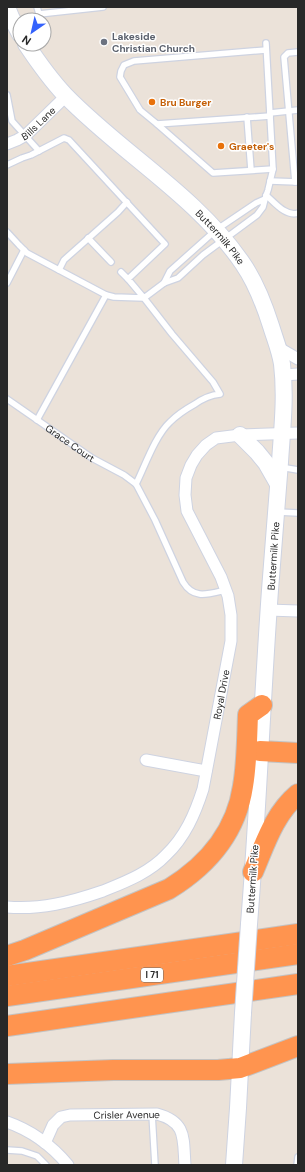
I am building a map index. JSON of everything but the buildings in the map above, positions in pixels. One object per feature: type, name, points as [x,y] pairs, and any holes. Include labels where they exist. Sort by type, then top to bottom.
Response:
[{"type":"highway","points":[[7,956],[25,950],[169,889],[184,880],[198,868],[223,840],[237,813],[243,785],[248,715],[262,706]]},
{"type":"highway","points":[[260,751],[298,753]]},
{"type":"highway","points":[[253,872],[271,829],[280,813],[298,794]]},
{"type":"highway","points":[[7,976],[298,934]]},
{"type":"highway","name":"I 71","points":[[7,996],[298,954]]},
{"type":"highway","points":[[7,1026],[298,984]]},
{"type":"highway","points":[[7,1074],[113,1070],[218,1070],[240,1068],[298,1046]]},
{"type":"main road","points":[[7,7],[12,19]]},
{"type":"main road","name":"Buttermilk Pike","points":[[31,52],[47,75],[66,96],[193,207],[220,235],[244,265],[257,288],[290,374],[283,400],[282,434],[273,466],[278,484],[268,610],[253,872],[242,1013],[234,1165]]},
{"type":"main road","points":[[240,435],[273,466]]},
{"type":"street","name":"Bills Lane","points":[[7,144],[26,135],[66,96]]},
{"type":"street","points":[[279,348],[298,359]]},
{"type":"street","name":"Royal Drive","points":[[7,907],[34,907],[64,903],[119,885],[143,874],[166,855],[181,838],[189,825],[199,801],[206,771],[231,641],[231,615],[226,590],[221,577],[187,511],[185,495],[186,478],[197,455],[206,445],[216,438],[240,435],[298,433]]},
{"type":"street","points":[[268,610],[298,611]]},
{"type":"street","points":[[146,760],[206,771]]},
{"type":"street","name":"Crisler Avenue","points":[[45,1143],[53,1125],[61,1117],[70,1114],[152,1113],[173,1120],[181,1128],[185,1165]]},
{"type":"street","points":[[7,1122],[25,1130],[45,1143],[68,1165]]},
{"type":"lane","points":[[37,7],[39,14],[103,7]]},
{"type":"lane","points":[[7,232],[24,250],[58,270],[114,298],[144,298],[164,283],[178,278],[203,255],[220,235],[257,215],[266,197],[273,169],[266,43]]},
{"type":"lane","points":[[266,50],[134,61],[124,65],[120,78],[140,110],[213,173],[273,169]]},
{"type":"lane","points":[[270,181],[296,182],[284,57],[288,53],[298,52]]},
{"type":"lane","points":[[7,94],[12,120],[39,151]]},
{"type":"lane","points":[[157,124],[270,115],[298,110]]},
{"type":"lane","points":[[247,117],[251,170]]},
{"type":"lane","points":[[7,165],[64,138],[69,140],[165,244],[128,279]]},
{"type":"lane","points":[[164,283],[170,271],[220,235],[256,203],[266,197]]},
{"type":"lane","points":[[266,197],[288,213],[298,213]]},
{"type":"lane","points":[[58,270],[64,260],[118,212],[127,202]]},
{"type":"lane","points":[[88,238],[111,262]]},
{"type":"lane","points":[[7,283],[24,250]]},
{"type":"lane","points":[[121,272],[144,298],[220,394],[213,395],[198,402],[186,409],[169,423],[156,441],[136,484],[155,520],[186,587],[197,594],[206,595],[226,590]]},
{"type":"lane","points":[[37,420],[106,295]]},
{"type":"lane","name":"Grace Court","points":[[7,399],[92,458],[124,475],[136,484]]},
{"type":"lane","points":[[273,466],[298,470]]},
{"type":"lane","points":[[276,512],[298,513]]},
{"type":"lane","points":[[152,1113],[155,1165]]},
{"type":"lane","points":[[7,1150],[22,1151],[37,1156],[46,1165]]},
{"type":"lane","points":[[297,1165],[298,1157]]},
{"type":"place","name":"Lakeside Christian Church","points":[[104,42]]},
{"type":"place","name":"Bru Burger","points":[[152,102]]},
{"type":"place","name":"Graeter's","points":[[221,146]]}]
